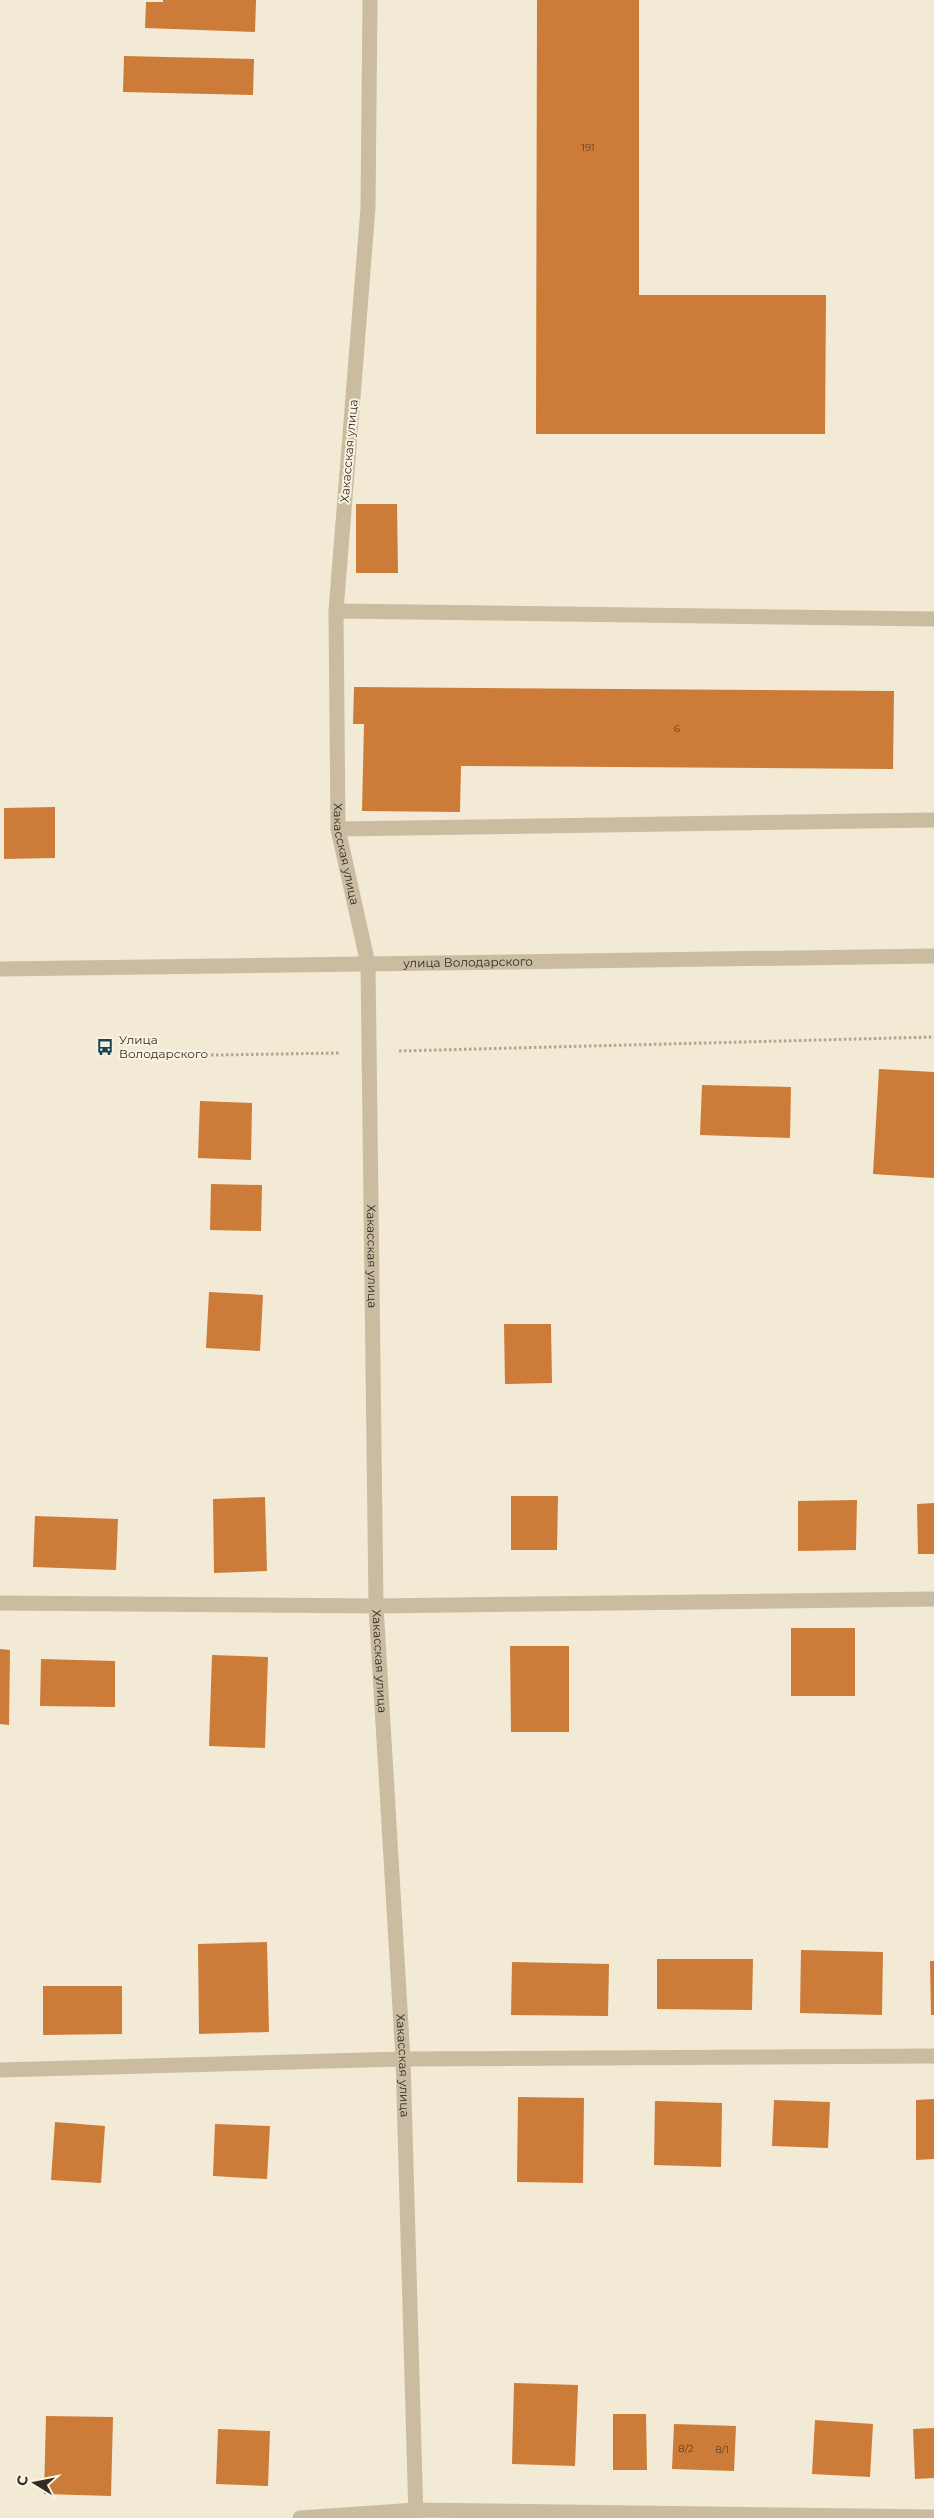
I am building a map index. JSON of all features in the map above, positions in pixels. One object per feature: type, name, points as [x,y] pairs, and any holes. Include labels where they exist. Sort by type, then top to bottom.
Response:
[{"type":"street","name":"Хакасская улица","points":[[370,0],[368,208],[336,611],[338,829],[368,964],[376,1606],[403,2060],[416,2514]]},
{"type":"street","points":[[336,611],[934,620]]},
{"type":"street","points":[[338,829],[934,820]]},
{"type":"street","name":"улица Володарского","points":[[0,969],[934,956]]},
{"type":"street","points":[[0,1603],[376,1606],[934,1599]]},
{"type":"street","points":[[0,2070],[403,2060],[934,2056]]},
{"type":"street","points":[[300,2518],[416,2514],[934,2517]]},
{"type":"path","points":[[156,1056],[934,1037]]},
{"type":"building","points":[[163,0],[256,0],[255,32],[145,28],[146,2],[163,2]]},
{"type":"building","points":[[537,0],[639,0],[639,295],[826,295],[825,434],[536,434]]},
{"type":"building","points":[[124,56],[254,59],[253,95],[123,92]]},
{"type":"building","points":[[356,504],[397,504],[398,573],[356,573]]},
{"type":"building","points":[[354,687],[894,691],[893,769],[461,766],[460,812],[362,811],[364,724],[353,724]]},
{"type":"building","points":[[55,807],[55,858],[4,859],[4,808]]},
{"type":"building","points":[[879,1069],[934,1072],[934,1178],[873,1174]]},
{"type":"building","points":[[702,1085],[791,1087],[790,1138],[700,1135]]},
{"type":"building","points":[[200,1101],[252,1103],[251,1160],[198,1158]]},
{"type":"building","points":[[211,1184],[262,1185],[261,1231],[210,1230]]},
{"type":"building","points":[[209,1292],[263,1295],[260,1351],[206,1348]]},
{"type":"building","points":[[504,1324],[551,1324],[552,1383],[505,1384]]},
{"type":"building","points":[[511,1496],[558,1496],[557,1550],[511,1550]]},
{"type":"building","points":[[265,1497],[267,1571],[214,1573],[213,1499]]},
{"type":"building","points":[[857,1500],[856,1550],[798,1551],[798,1501]]},
{"type":"building","points":[[934,1503],[934,1554],[918,1554],[917,1504]]},
{"type":"building","points":[[35,1516],[118,1519],[116,1570],[33,1567]]},
{"type":"building","points":[[791,1628],[855,1628],[855,1696],[791,1696]]},
{"type":"building","points":[[510,1646],[569,1646],[569,1732],[511,1732]]},
{"type":"building","points":[[0,1649],[10,1650],[9,1725],[0,1724]]},
{"type":"building","points":[[212,1655],[268,1657],[265,1748],[209,1746]]},
{"type":"building","points":[[41,1659],[115,1661],[115,1707],[40,1706]]},
{"type":"building","points":[[267,1942],[269,2032],[199,2034],[198,1944]]},
{"type":"building","points":[[801,1950],[883,1952],[882,2015],[800,2013]]},
{"type":"building","points":[[657,1959],[753,1959],[752,2010],[657,2009]]},
{"type":"building","points":[[930,1961],[934,1961],[934,2015],[931,2015]]},
{"type":"building","points":[[512,1962],[609,1964],[608,2016],[511,2015]]},
{"type":"building","points":[[43,1986],[122,1986],[122,2034],[43,2035]]},
{"type":"building","points":[[518,2097],[584,2098],[583,2183],[517,2182]]},
{"type":"building","points":[[934,2099],[934,2159],[916,2160],[916,2100]]},
{"type":"building","points":[[774,2100],[830,2102],[828,2148],[772,2146]]},
{"type":"building","points":[[655,2101],[722,2103],[721,2167],[654,2165]]},
{"type":"building","points":[[55,2122],[105,2126],[101,2183],[51,2180]]},
{"type":"building","points":[[215,2124],[270,2126],[267,2179],[213,2176]]},
{"type":"building","points":[[514,2383],[578,2385],[575,2466],[512,2464]]},
{"type":"building","points":[[613,2414],[646,2414],[647,2470],[613,2470]]},
{"type":"building","points":[[46,2416],[113,2417],[111,2496],[44,2494]]},
{"type":"building","points":[[815,2420],[873,2424],[870,2477],[812,2474]]},
{"type":"building","points":[[674,2424],[736,2426],[734,2471],[672,2469]]},
{"type":"building","points":[[934,2428],[934,2478],[915,2479],[913,2429]]},
{"type":"building","points":[[218,2429],[270,2431],[268,2486],[216,2484]]},
{"type":"place","name":"Улица Володарского","points":[[105,1047]]}]
